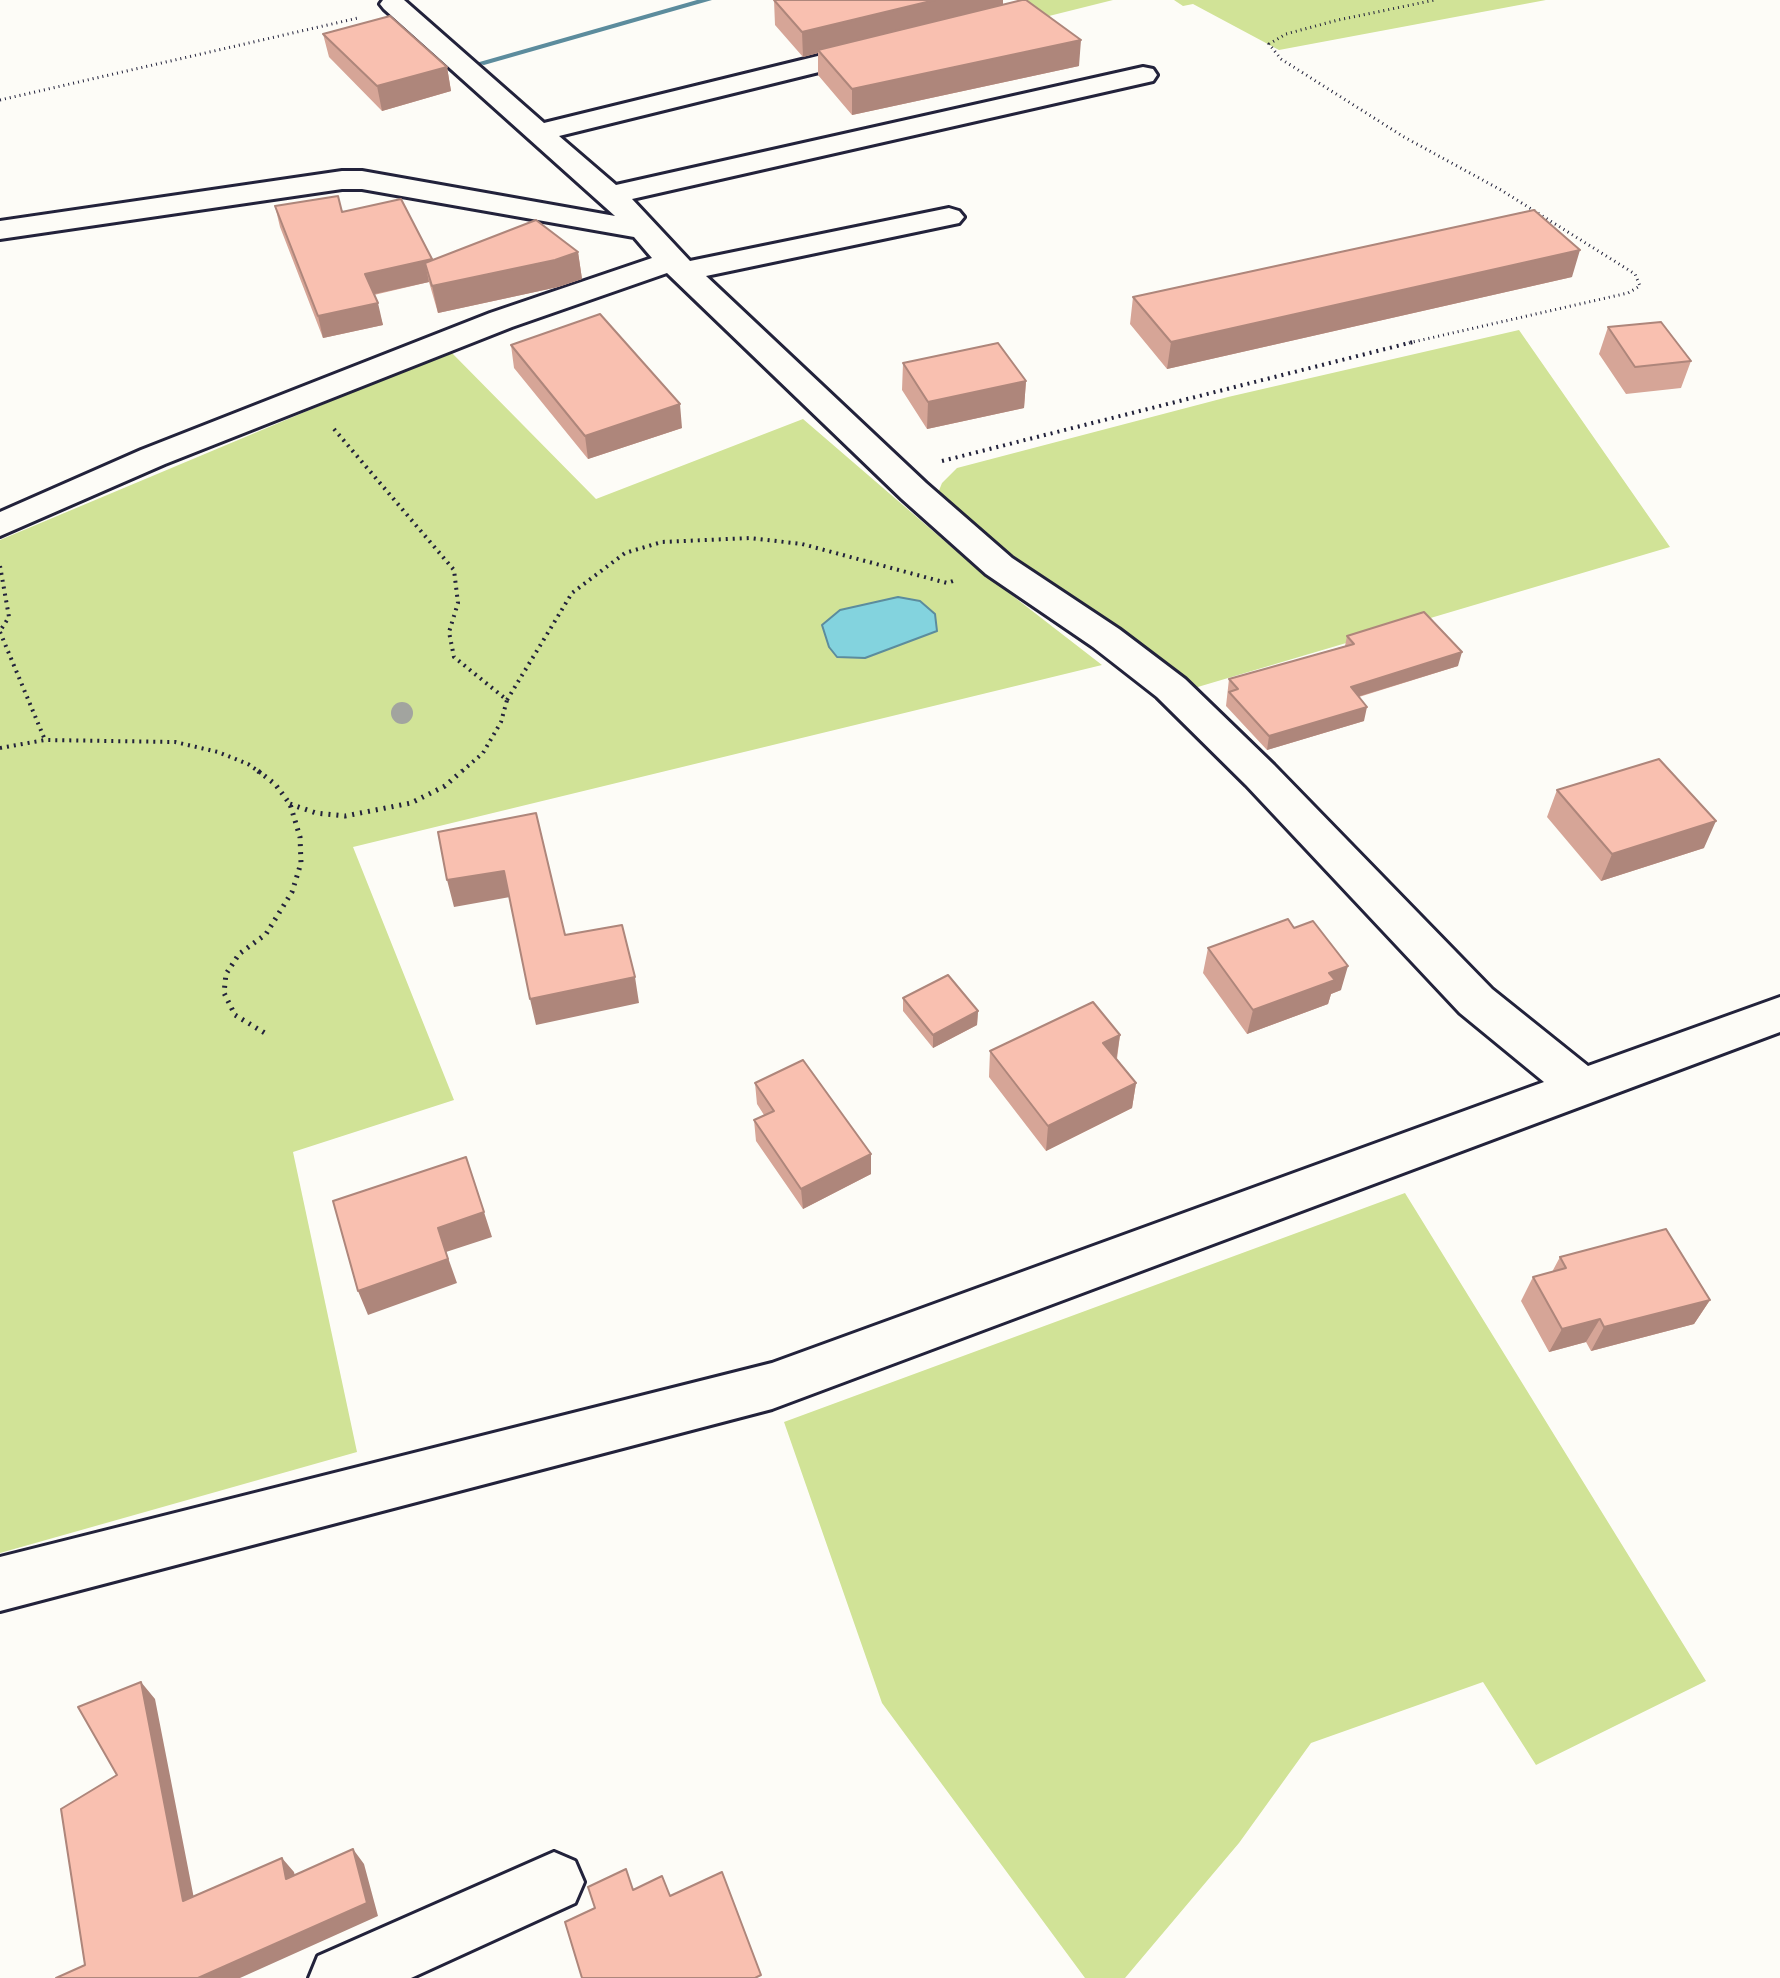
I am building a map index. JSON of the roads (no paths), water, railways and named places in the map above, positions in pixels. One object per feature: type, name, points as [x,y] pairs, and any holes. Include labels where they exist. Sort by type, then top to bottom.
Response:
[{"type":"street","points":[[395,6],[610,195],[679,266],[895,473],[999,566],[1106,638],[1171,688],[1260,775],[1476,1001],[1582,1087]]},
{"type":"street","points":[[540,132],[906,43]]},
{"type":"street","points":[[610,195],[1143,75]]},
{"type":"street","points":[[0,230],[342,180],[362,180],[644,230]]},
{"type":"street","points":[[0,525],[153,457],[501,320],[679,266],[949,217]]},
{"type":"street","points":[[0,1584],[772,1386],[1780,1014]]},
{"type":"street","points":[[340,1978],[554,1882]]},
{"type":"water","points":[[898,597],[920,601],[935,614],[937,631],[865,658],[837,657],[829,647],[822,625],[840,610]]},
{"type":"waterway","points":[[481,63],[707,0]]}]
